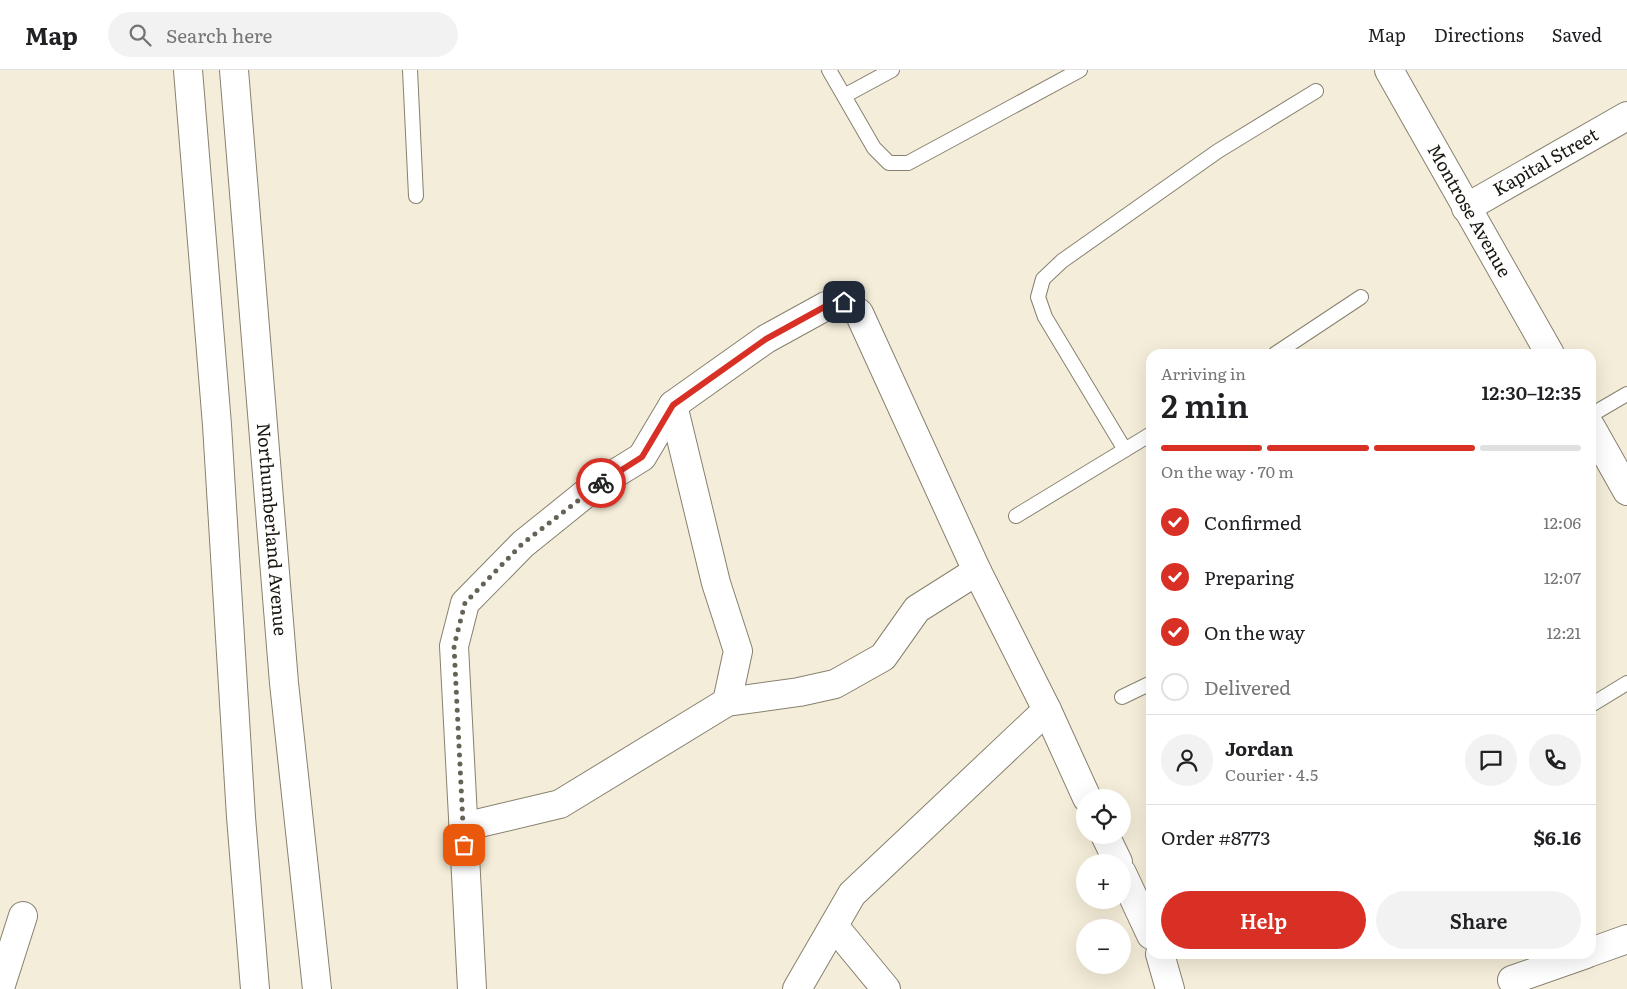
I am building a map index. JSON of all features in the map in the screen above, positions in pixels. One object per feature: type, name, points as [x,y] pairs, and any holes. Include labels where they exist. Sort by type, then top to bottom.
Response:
[{"type":"street","points":[[188,70],[217,425],[241,817],[255,989]]},
{"type":"street","name":"Northumberland Avenue","points":[[234,70],[284,683],[317,989]]},
{"type":"street","name":"Montrose Avenue","points":[[1389,70],[1547,349]]},
{"type":"street","name":"Kapital Street","points":[[1466,208],[1627,116]]},
{"type":"street","points":[[472,989],[454,646],[465,603],[522,544],[596,486],[642,457],[673,405],[766,339],[826,306],[844,302],[858,313],[977,571],[1047,710],[1083,789]]},
{"type":"street","points":[[673,405],[716,583],[738,651],[727,702]]},
{"type":"street","points":[[1596,436],[1627,491]]},
{"type":"street","points":[[463,827],[560,804],[727,702],[799,692],[835,684],[884,657],[917,609],[977,571]]},
{"type":"street","points":[[797,989],[852,894],[1047,710]]},
{"type":"street","points":[[1131,892],[1146,924]]},
{"type":"street","points":[[0,988],[23,916]]},
{"type":"street","points":[[834,926],[886,989]]},
{"type":"street","points":[[1596,950],[1627,939]]},
{"type":"street","points":[[1161,959],[1170,989]]},
{"type":"street","points":[[1512,980],[1572,959]]},
{"type":"lane","points":[[410,70],[416,196]]},
{"type":"lane","points":[[829,70],[874,148],[889,163],[908,163],[1080,70]]},
{"type":"lane","points":[[844,96],[892,70]]},
{"type":"lane","points":[[1125,450],[1045,317],[1038,297],[1043,279],[1062,261],[1218,151],[1316,91]]},
{"type":"lane","points":[[1283,349],[1361,297]]},
{"type":"lane","points":[[1596,412],[1627,394]]},
{"type":"lane","points":[[1016,516],[1146,437]]},
{"type":"lane","points":[[1596,702],[1627,683]]},
{"type":"lane","points":[[1122,697],[1146,685]]},
{"type":"way so far","points":[[464,845],[454,646],[465,603],[522,544],[601,483]]},
{"type":"route","points":[[601,483],[642,457],[673,405],[766,339],[826,306],[844,302]]}]
